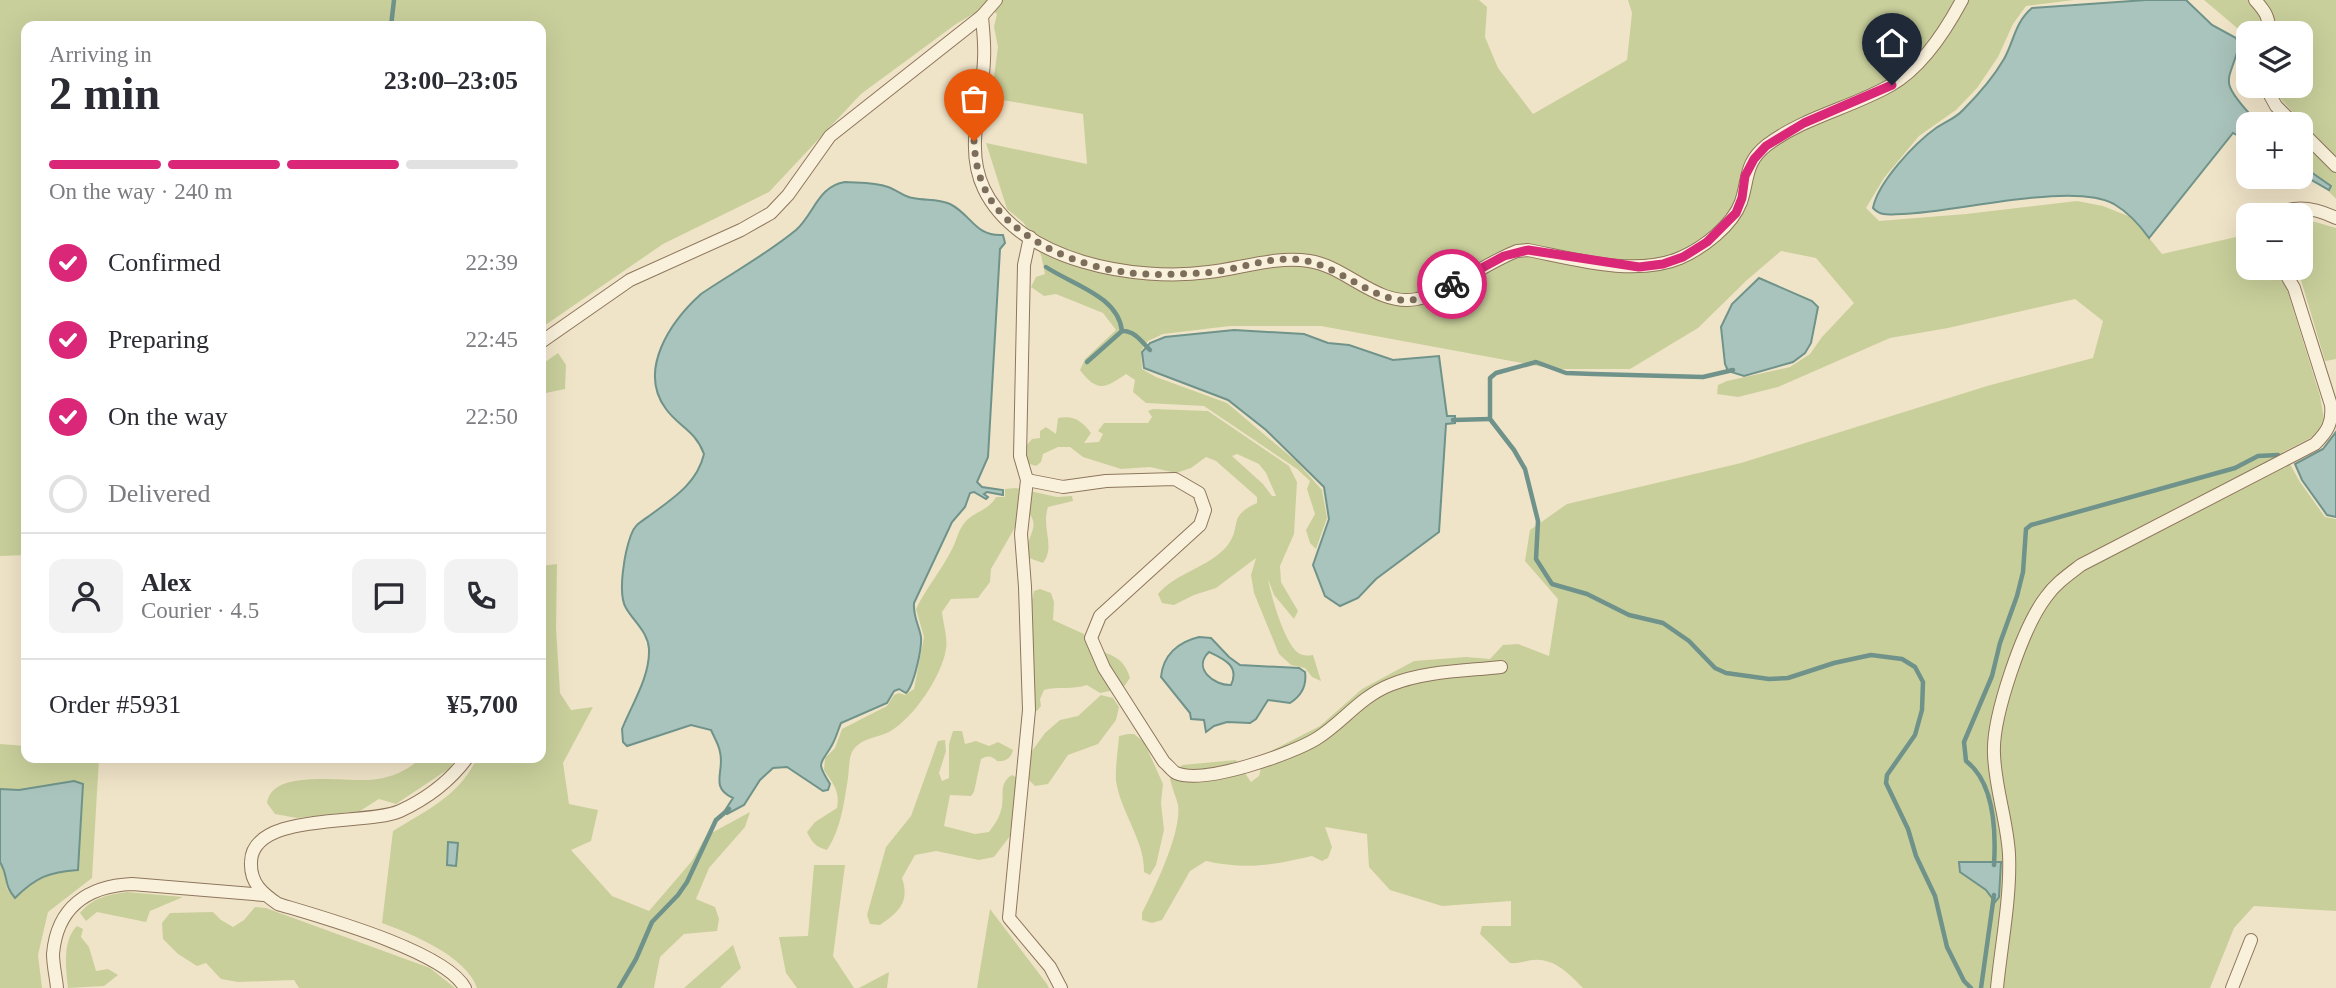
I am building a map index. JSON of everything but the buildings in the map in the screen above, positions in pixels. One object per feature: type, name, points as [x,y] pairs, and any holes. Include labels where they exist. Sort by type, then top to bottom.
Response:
[{"type":"street","points":[[546,338],[606,294],[630,280],[741,230],[771,213],[788,195],[830,136],[982,16],[996,0]]},
{"type":"street","points":[[982,16],[984,59],[974,141],[976,165],[984,189],[999,213],[1030,237],[1099,268],[1135,273],[1207,273],[1291,259],[1314,262],[1379,293],[1401,300],[1418,299],[1517,251],[1528,250],[1639,267],[1663,264],[1683,257],[1707,242],[1736,213],[1742,198],[1745,176],[1754,159],[1766,146],[1804,123],[1892,85],[1923,57],[1962,0]]},
{"type":"street","points":[[2255,0],[2269,21]]},
{"type":"street","points":[[2272,98],[2282,112]]},
{"type":"street","points":[[2313,143],[2336,166]]},
{"type":"street","points":[[2313,210],[2336,218]]},
{"type":"street","points":[[1030,237],[1024,265],[1020,456],[1027,480],[1021,534],[1029,710],[1009,918],[1050,967],[1061,988]]},
{"type":"street","points":[[1997,988],[2009,857],[1993,738],[2031,622],[2046,597],[2081,565],[2315,444],[2329,428],[2332,418],[2330,405],[2289,280]]},
{"type":"street","points":[[1027,480],[1063,487],[1105,481],[1175,479],[1199,493],[1205,510],[1200,526],[1100,615],[1091,638],[1104,668],[1164,762],[1176,773],[1198,775],[1250,765],[1289,753],[1318,738],[1357,704],[1388,686],[1417,677],[1501,667]]},
{"type":"street","points":[[463,763],[431,793],[398,811],[376,817],[299,824],[274,830],[260,842],[251,856],[250,870],[255,884],[264,895],[278,904],[426,956],[449,970],[465,988]]},
{"type":"street","points":[[57,988],[53,954],[58,933],[74,905],[90,892],[110,885],[132,884],[264,895]]},
{"type":"street","points":[[2232,988],[2251,940]]},
{"type":"green space","points":[[0,0],[1479,0],[1487,7],[1485,37],[1498,68],[1533,114],[1627,60],[1632,13],[1628,0],[2074,0],[2026,6],[2013,24],[1998,57],[1977,88],[1956,110],[1919,136],[1884,178],[1866,208],[1879,221],[2077,201],[2103,206],[2133,218],[2162,254],[2236,237],[2236,280],[2281,280],[2286,286],[2320,396],[2324,419],[2316,435],[2283,452],[2325,517],[2336,519],[2336,911],[2254,906],[2234,928],[2210,988],[1583,988],[1552,963],[1536,960],[1510,963],[1480,934],[1482,926],[1511,926],[1511,901],[1442,906],[1390,890],[1369,867],[1367,834],[1325,827],[1332,847],[1328,858],[1322,861],[1312,856],[1247,866],[1206,861],[1190,871],[1162,920],[1152,923],[1142,920],[1142,913],[1166,860],[1176,830],[1178,805],[1170,779],[1182,765],[1236,760],[1251,782],[1259,776],[1265,754],[1320,726],[1362,689],[1414,661],[1466,657],[1490,659],[1503,645],[1518,644],[1549,656],[1558,599],[1525,561],[1530,530],[1567,504],[1741,463],[1987,386],[2093,358],[2103,321],[2075,299],[1948,328],[1890,338],[1778,387],[1738,397],[1717,394],[1718,385],[1727,381],[1790,367],[1810,354],[1854,303],[1816,258],[1781,251],[1698,328],[1630,369],[1554,369],[1321,326],[1230,326],[1163,334],[1148,341],[1141,351],[1142,369],[1156,377],[1227,403],[1297,462],[1322,490],[1327,518],[1316,549],[1310,543],[1306,530],[1315,514],[1307,489],[1310,481],[1297,469],[1204,406],[1146,403],[1133,392],[1135,380],[1126,374],[1113,383],[1102,386],[1092,382],[1080,370],[1085,359],[1116,330],[1103,313],[1056,294],[1044,296],[1031,287],[1036,277],[1045,274],[1041,255],[1024,223],[1007,209],[986,143],[1087,164],[1083,114],[991,98],[998,47],[994,27],[997,14],[987,6],[956,24],[861,94],[769,192],[663,244],[546,325],[546,21],[21,21],[21,555],[0,556]]},
{"type":"green space","points":[[2204,0],[2336,0],[2336,199],[2313,175],[2313,112],[2293,112],[2280,98],[2313,98],[2313,21],[2236,21],[2236,27]]},
{"type":"green space","points":[[2313,221],[2336,228],[2336,359],[2325,361],[2301,280],[2313,280]]},
{"type":"green space","points":[[558,353],[566,365],[565,389],[546,393],[546,361]]},
{"type":"green space","points":[[1148,411],[1208,411],[1289,466],[1297,482],[1294,534],[1280,566],[1281,582],[1298,611],[1294,619],[1274,595],[1268,579],[1287,638],[1299,653],[1313,655],[1321,681],[1312,677],[1305,668],[1291,665],[1279,654],[1254,593],[1251,575],[1256,558],[1216,588],[1174,605],[1162,603],[1158,594],[1174,580],[1202,565],[1227,546],[1232,539],[1238,517],[1257,503],[1257,497],[1216,461],[1206,457],[1191,468],[1176,473],[1150,467],[1121,469],[1083,457],[1070,447],[1058,447],[1043,454],[1041,462],[1036,466],[1026,463],[1025,447],[1032,439],[1040,438],[1040,431],[1046,427],[1056,434],[1058,418],[1073,418],[1084,425],[1091,433],[1084,443],[1099,442],[1103,434],[1098,431],[1104,423],[1148,423],[1152,417]],"holes":[[[1237,454],[1259,464],[1266,473],[1276,496],[1272,496],[1263,484],[1232,456]]]},
{"type":"green space","points":[[1016,488],[1057,497],[1072,496],[1073,501],[1048,507],[1047,557],[1043,563],[1029,558],[1029,542],[1034,525],[1029,513],[1021,506],[1017,524],[991,569],[990,582],[978,598],[951,599],[942,612],[946,649],[939,672],[925,696],[898,726],[864,741],[852,752],[839,825],[827,850],[820,847],[807,832],[815,822],[837,808],[838,802],[835,788],[824,770],[825,758],[835,748],[842,729],[887,706],[894,695],[905,695],[914,689],[924,637],[916,609],[947,558],[963,524],[990,505],[996,497],[1005,497],[1005,489]]},
{"type":"green space","points":[[557,564],[556,628],[560,693],[571,710],[593,707],[563,763],[569,804],[598,810],[591,841],[571,850],[612,896],[649,911],[692,861],[706,836],[750,812],[745,827],[709,868],[696,899],[715,907],[719,919],[717,931],[684,934],[660,957],[654,988],[477,988],[471,976],[450,956],[408,933],[382,923],[393,831],[441,801],[461,782],[474,763],[546,763],[546,565]]},
{"type":"green space","points":[[1040,589],[1051,593],[1054,602],[1053,620],[1084,634],[1087,646],[1114,656],[1123,664],[1130,678],[1123,688],[1100,693],[1087,685],[1044,690],[1040,699],[1041,706],[1037,711],[1033,710],[1032,601],[1034,591]]},
{"type":"green space","points":[[1101,695],[1113,698],[1119,707],[1116,720],[1098,744],[1068,755],[1048,784],[1035,786],[1028,779],[1032,751],[1045,733],[1060,720],[1078,716]]},
{"type":"green space","points":[[953,731],[962,731],[965,744],[976,741],[989,746],[998,742],[1013,750],[1003,761],[990,757],[981,759],[974,792],[971,796],[950,795],[944,826],[975,834],[989,832],[1001,810],[1004,785],[1012,775],[1018,778],[1010,836],[994,857],[979,860],[936,851],[915,855],[902,878],[905,894],[901,906],[880,925],[870,924],[867,915],[886,847],[911,816],[938,741],[945,740],[946,751],[939,773],[942,781],[949,778],[949,744]]},
{"type":"green space","points":[[1134,734],[1144,742],[1163,784],[1161,803],[1164,830],[1156,865],[1150,875],[1144,872],[1141,849],[1116,781],[1119,736]]},
{"type":"green space","points":[[0,744],[21,746],[21,763],[99,763],[92,878],[48,912],[38,955],[42,988],[0,988],[0,862],[5,870],[7,889],[59,872],[78,870],[83,784],[74,781],[19,790],[0,789]]},
{"type":"green space","points":[[415,763],[453,763],[450,768],[396,804],[379,799],[360,811],[297,818],[275,814],[267,803],[272,792],[283,784],[297,780],[383,778]]},
{"type":"green space","points":[[814,865],[845,865],[833,956],[854,988],[797,988],[786,973],[779,937],[808,936]]},
{"type":"green space","points":[[127,892],[183,897],[150,911],[146,922],[97,912],[86,921],[80,913],[96,900]]},
{"type":"green space","points":[[255,907],[266,908],[430,968],[455,988],[299,988],[294,980],[238,982],[221,979],[206,963],[197,966],[178,954],[163,939],[162,923],[170,913],[213,912],[233,927],[244,920]]},
{"type":"green space","points":[[990,909],[1047,984],[1049,988],[977,988]]},
{"type":"green space","points":[[77,926],[83,929],[81,937],[89,947],[96,971],[108,969],[118,975],[104,986],[68,988],[67,947]]},
{"type":"green space","points":[[733,945],[741,968],[720,988],[684,988]]},
{"type":"green space","points":[[889,972],[887,988],[859,988]]},
{"type":"water","points":[[2186,0],[2212,25],[2236,38],[2236,54],[2229,80],[2236,98],[2248,112],[2236,112],[2236,135],[2233,133],[2149,238],[2124,211],[2114,204],[2095,198],[2042,197],[1903,214],[1883,214],[1873,208],[1882,187],[1908,153],[1936,128],[1960,113],[1990,80],[2004,59],[2022,19],[2032,8]]},
{"type":"water","points":[[2313,173],[2331,186],[2329,190],[2313,181]]},
{"type":"water","points":[[845,182],[877,184],[910,197],[945,202],[986,233],[1003,235],[1005,243],[1000,249],[988,457],[977,482],[982,487],[1003,490],[1003,495],[987,492],[984,494],[988,497],[986,499],[974,492],[970,493],[965,507],[952,522],[914,603],[921,642],[912,683],[906,693],[899,689],[894,691],[887,703],[841,723],[821,763],[822,771],[830,784],[828,790],[823,791],[787,767],[773,768],[760,780],[744,805],[727,814],[724,812],[733,798],[726,794],[720,784],[720,752],[711,730],[691,725],[627,746],[623,742],[622,729],[644,680],[649,659],[648,643],[623,601],[624,561],[629,542],[636,526],[675,497],[690,482],[701,465],[704,454],[696,439],[666,409],[658,394],[656,363],[669,332],[701,294],[785,239],[802,224],[828,189]]},
{"type":"water","points":[[1759,278],[1812,301],[1818,307],[1811,343],[1805,353],[1793,362],[1744,376],[1728,371],[1721,327],[1732,304]]},
{"type":"water","points":[[1234,330],[1304,334],[1393,360],[1439,356],[1447,416],[1455,416],[1455,423],[1446,424],[1439,532],[1376,579],[1358,598],[1340,606],[1325,596],[1313,565],[1329,519],[1324,487],[1266,430],[1228,400],[1144,368],[1142,352],[1150,343],[1165,337]]},
{"type":"water","points":[[2336,432],[2336,517],[2327,515],[2302,480],[2295,464],[2323,449]]},
{"type":"water","points":[[1211,638],[1240,665],[1299,668],[1305,672],[1302,690],[1290,703],[1268,700],[1256,719],[1250,723],[1227,722],[1206,732],[1204,720],[1191,719],[1190,713],[1161,677],[1168,656],[1191,639]],"holes":[[[1209,652],[1232,668],[1231,685],[1218,683],[1207,675],[1203,664]]]},
{"type":"water","points":[[74,781],[83,784],[78,870],[44,877],[15,898],[0,862],[0,789],[19,790]]},
{"type":"water","points":[[448,842],[458,843],[456,866],[447,865]]},
{"type":"water","points":[[1959,862],[2001,862],[1999,897],[1995,902],[1986,890],[1960,872]]},
{"type":"waterway","points":[[392,21],[394,0]]},
{"type":"waterway","points":[[1046,267],[1103,300],[1119,319],[1122,331],[1134,334],[1150,350]]},
{"type":"waterway","points":[[1087,362],[1122,331]]},
{"type":"waterway","points":[[1733,370],[1703,377],[1566,373],[1536,362],[1496,373],[1490,378],[1490,419],[1525,469],[1538,521],[1536,559],[1552,584],[1587,594],[1629,615],[1663,623],[1689,641],[1715,668],[1726,673],[1769,679],[1788,678],[1834,663],[1871,655],[1902,659],[1915,667],[1923,682],[1922,710],[1915,735],[1887,775],[1886,783],[1935,896],[1947,947],[1964,981],[1971,988]]},
{"type":"waterway","points":[[1453,420],[1490,419]]},
{"type":"waterway","points":[[1994,865],[1992,809],[1983,782],[1976,770],[1966,761],[1964,742],[1992,676],[2000,643],[2017,596],[2023,572],[2026,529],[2031,525],[2235,468],[2258,456],[2278,455]]},
{"type":"waterway","points":[[619,988],[636,959],[652,922],[687,882],[716,820],[729,809]]},
{"type":"waterway","points":[[1981,988],[1994,895]]},
{"type":"way so far","points":[[974,141],[976,165],[984,189],[999,213],[1045,246],[1099,268],[1155,275],[1207,273],[1291,259],[1314,262],[1379,293],[1401,300],[1418,299],[1452,284]]},
{"type":"route","points":[[1452,284],[1517,251],[1528,250],[1639,267],[1663,264],[1683,257],[1707,242],[1736,213],[1742,198],[1745,176],[1754,159],[1766,146],[1804,123],[1892,85]]}]
